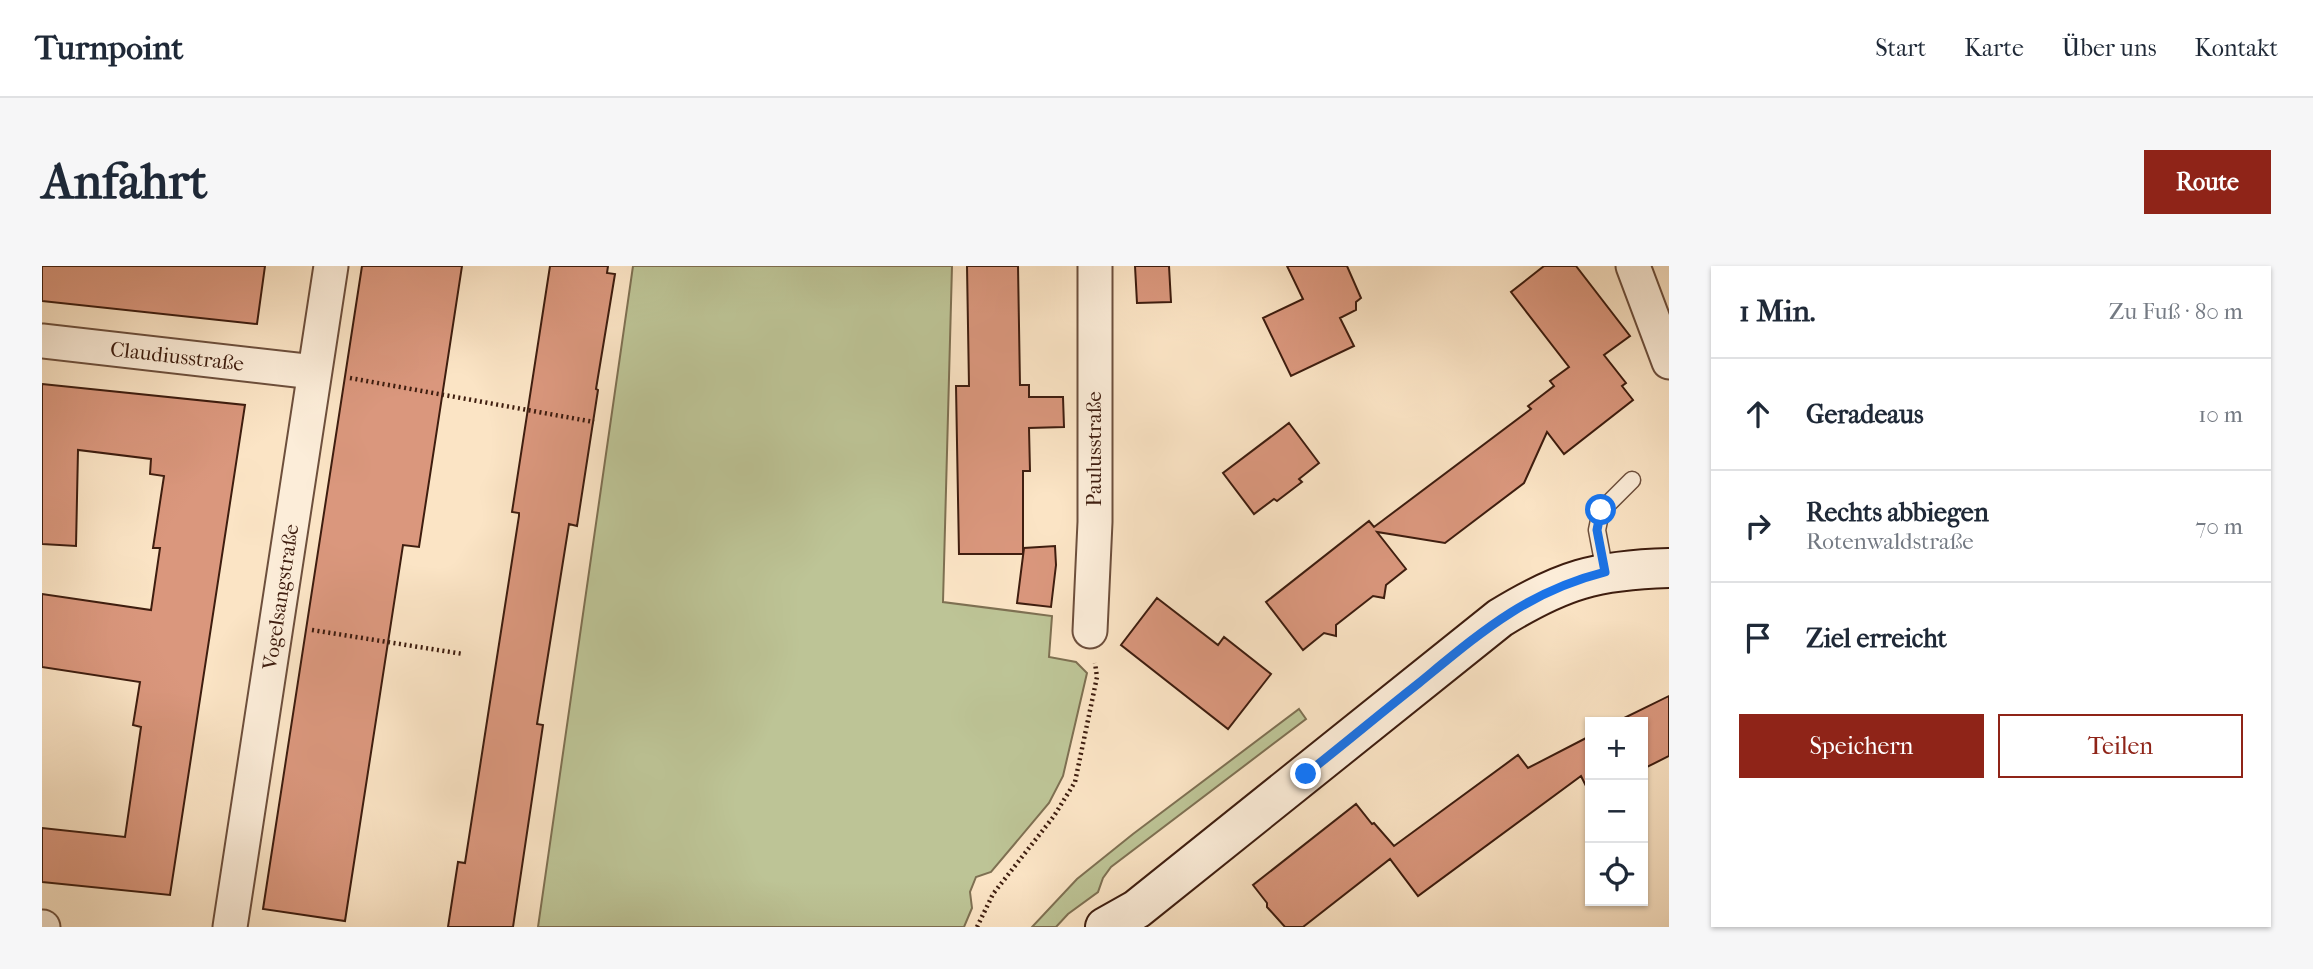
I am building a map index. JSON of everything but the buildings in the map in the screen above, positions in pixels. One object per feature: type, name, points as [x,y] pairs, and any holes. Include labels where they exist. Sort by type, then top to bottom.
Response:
[{"type":"main road","points":[[1123,921],[1500,618],[1535,597],[1574,580],[1605,572],[1669,568]]},
{"type":"street","name":"Vogelsangstraße","points":[[230,927],[331,266]]},
{"type":"street","name":"Paulusstraße","points":[[1090,631],[1094,523],[1095,266]]},
{"type":"street","points":[[1633,266],[1669,362]]},
{"type":"street","name":"Claudiusstraße","points":[[42,341],[314,372]]},
{"type":"lane","points":[[1605,572],[1597,530],[1601,510],[1632,480]]},
{"type":"path","points":[[314,372],[594,422]]},
{"type":"path","points":[[276,624],[463,654]]},
{"type":"path","points":[[977,927],[993,894],[1054,816],[1075,782],[1097,677]]},
{"type":"green space","points":[[633,266],[952,266],[943,602],[1052,616],[1049,657],[1076,662],[1087,673],[1063,776],[1049,803],[991,872],[976,877],[970,892],[972,908],[964,927],[538,927]]},
{"type":"green space","points":[[1299,709],[1306,719],[1111,867],[1098,892],[1068,914],[1056,927],[1032,927],[1077,879]]},
{"type":"route","points":[[1306,774],[1500,618],[1535,597],[1574,580],[1605,572],[1597,530],[1601,510]]}]
